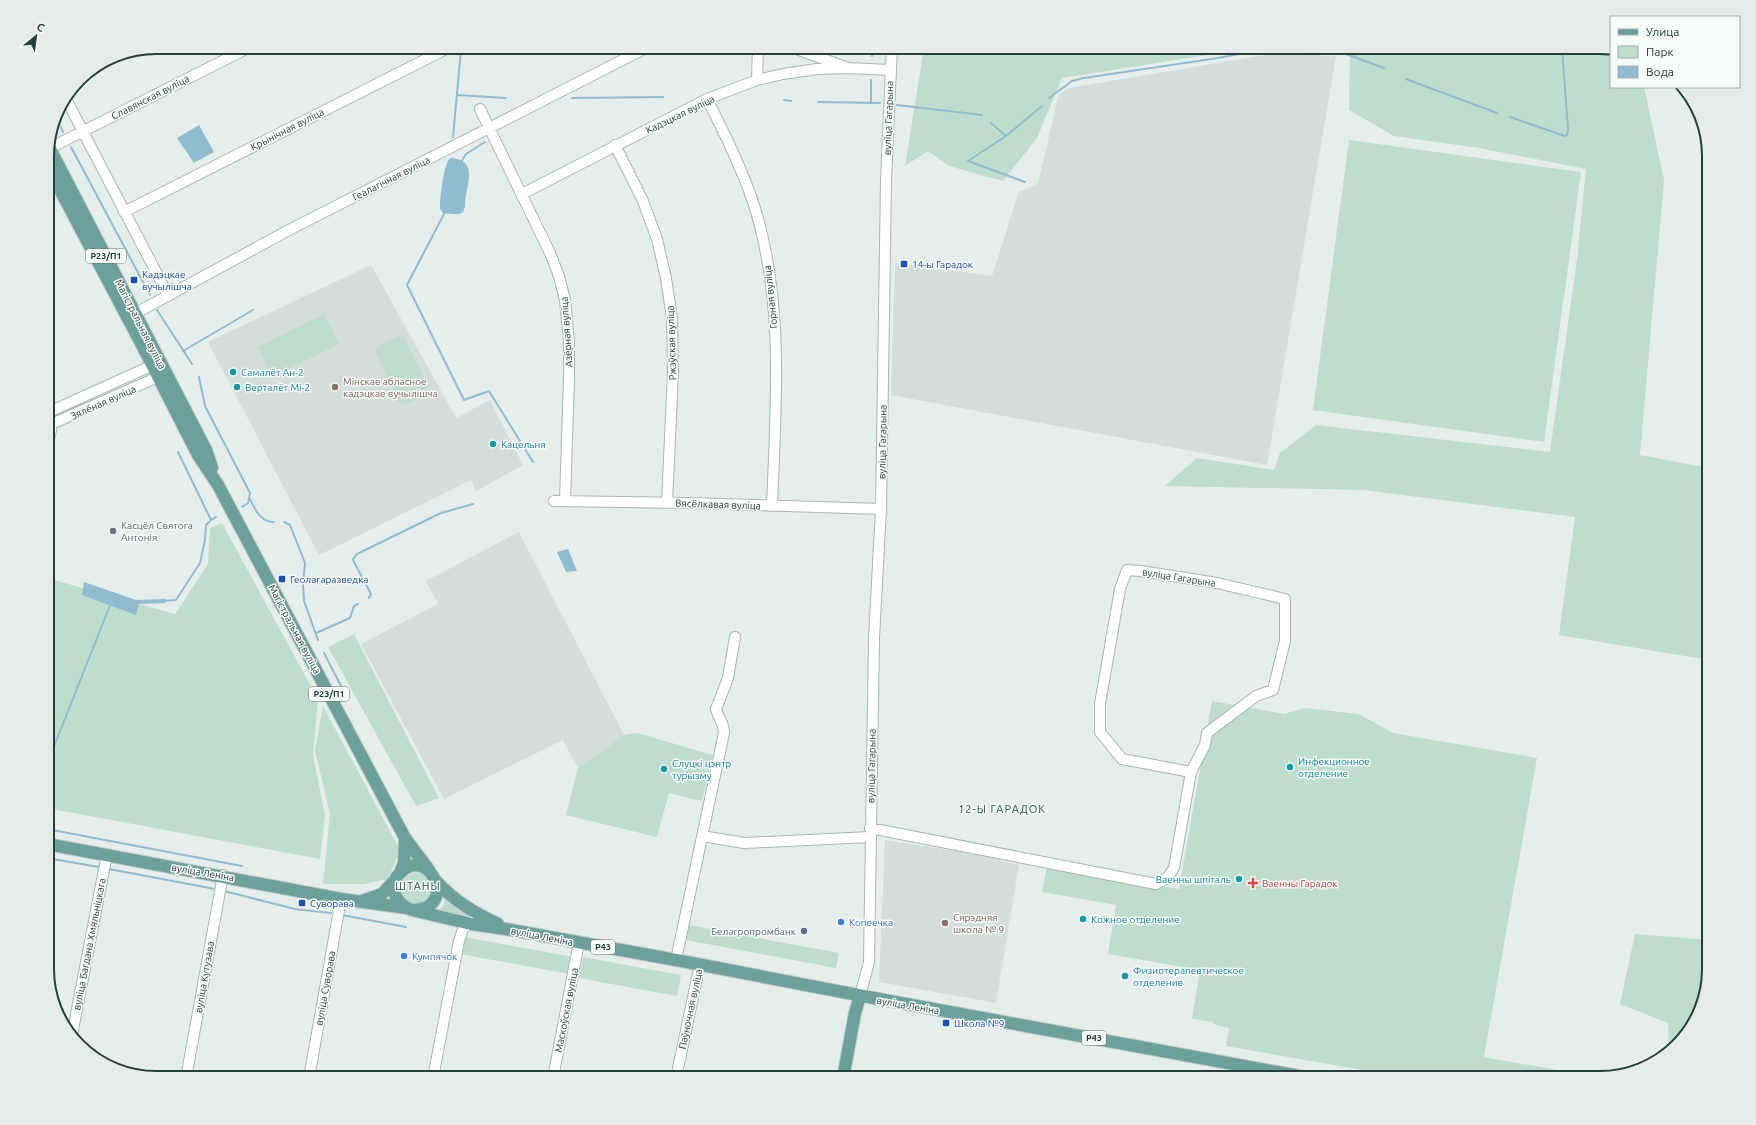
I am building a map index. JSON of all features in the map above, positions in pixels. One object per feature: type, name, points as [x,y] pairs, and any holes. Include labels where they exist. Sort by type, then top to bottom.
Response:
[{"type":"main road","name":"Магістральная вуліца","points":[[54,156],[136,313],[158,370]]},
{"type":"main road","name":"Магістральная вуліца","points":[[54,178],[158,370],[198,455],[218,485],[405,838],[430,871]]},
{"type":"main road","points":[[405,838],[404,863],[394,885],[395,896],[398,901],[409,909]]},
{"type":"main road","name":"вуліца Леніна","points":[[54,845],[341,899],[474,919],[506,929],[700,964],[860,996],[1272,1071]]},
{"type":"main road","name":"Р43","points":[[398,876],[411,867],[418,866],[430,871],[437,882],[438,890],[432,903],[426,908],[419,910],[409,909]]},
{"type":"main road","name":"вуліца Леніна","points":[[359,902],[382,894],[398,876]]},
{"type":"main road","name":"вуліца Леніна","points":[[437,882],[474,919]]},
{"type":"main road","name":"вуліца Гагарына","points":[[844,1071],[855,1013],[860,996]]},
{"type":"street","name":"Славянская вуліца","points":[[55,143],[83,131],[236,54]]},
{"type":"street","name":"Крынічная вуліца","points":[[124,212],[436,54]]},
{"type":"street","name":"Геалагічная вуліца","points":[[136,313],[289,230],[634,54]]},
{"type":"street","points":[[757,80],[758,54]]},
{"type":"street","points":[[810,54],[848,68],[890,70]]},
{"type":"street","name":"вуліца Гагарына","points":[[860,996],[869,962],[874,638],[881,509],[886,180],[891,54]]},
{"type":"street","name":"Кадэцкая вуліца","points":[[522,194],[707,99],[757,80],[783,74],[817,69],[848,68]]},
{"type":"street","name":"Горная вуліца","points":[[707,99],[737,158],[752,200],[762,236],[768,271],[772,303],[777,384],[772,506]]},
{"type":"street","points":[[69,104],[168,295]]},
{"type":"street","name":"Азёрная вуліца","points":[[480,110],[490,127],[552,259],[559,276],[565,300],[569,342],[565,500]]},
{"type":"street","name":"Ржэўская вуліца","points":[[615,145],[643,201],[657,239],[666,278],[672,318],[673,372],[667,503]]},
{"type":"street","name":"Зялёная вуліца","points":[[54,410],[158,370]]},
{"type":"street","name":"Зялёная вуліца","points":[[54,423],[158,370]]},
{"type":"street","name":"Вясёлкавая вуліца","points":[[554,501],[565,500],[881,509]]},
{"type":"street","name":"вуліца Гагарына","points":[[1127,570],[1217,583],[1285,599],[1285,641],[1273,690],[1256,696],[1207,733],[1205,744],[1191,772],[1122,759],[1100,732],[1100,704],[1120,589],[1127,570]]},
{"type":"street","points":[[676,960],[724,733],[724,725],[716,709],[728,678],[734,637]]},
{"type":"street","points":[[702,836],[744,843],[870,832],[1156,884],[1168,878],[1174,868],[1191,772]]},
{"type":"street","name":"вуліца Багдана Хмяльніцкага","points":[[73,1028],[106,854]]},
{"type":"street","name":"вуліца Кутузава","points":[[187,1071],[223,876]]},
{"type":"street","name":"вуліца Суворава","points":[[310,1071],[341,899]]},
{"type":"street","points":[[434,1071],[459,941],[463,929],[474,919]]},
{"type":"street","name":"Маскоўская вуліца","points":[[554,1071],[579,942]]},
{"type":"street","name":"Паўночная вуліца","points":[[677,1071],[700,964]]},
{"type":"shaded area","points":[[1271,54],[1336,56],[1267,465],[891,395],[895,263],[992,276],[1019,192],[1038,183],[1059,94],[1069,88]]},
{"type":"shaded area","name":"Мінскае абласное кадэцкае вучылішча","points":[[371,265],[456,418],[490,400],[523,465],[476,491],[471,480],[319,555],[208,342]]},
{"type":"shaded area","points":[[519,532],[624,735],[578,768],[563,740],[444,799],[361,644],[438,604],[426,581]]},
{"type":"shaded area","name":"Сярэдняя школа № 9","points":[[885,840],[1000,858],[1000,861],[1019,865],[996,1003],[879,982]]},
{"type":"green space","points":[[923,54],[1213,54],[1062,78],[1037,138],[1003,181],[949,166],[928,151],[905,166]]},
{"type":"green space","points":[[1350,54],[1610,55],[1610,88],[1644,88],[1664,180],[1640,455],[1702,467],[1702,659],[1559,635],[1575,517],[1363,490],[1165,486],[1197,458],[1274,470],[1280,453],[1316,425],[1550,452],[1577,259],[1586,169],[1479,148],[1394,136],[1349,110]]},
{"type":"green space","points":[[1349,140],[1581,172],[1544,442],[1313,410]]},
{"type":"green space","points":[[324,314],[339,344],[272,377],[258,347]]},
{"type":"green space","points":[[399,336],[405,339],[428,387],[425,395],[406,404],[399,402],[376,354],[376,349],[378,346]]},
{"type":"green space","points":[[222,523],[318,699],[313,755],[325,816],[320,859],[54,809],[54,580],[175,614],[208,564],[210,528]]},
{"type":"green space","points":[[354,634],[439,798],[416,806],[328,647]]},
{"type":"green space","points":[[1212,701],[1284,714],[1305,708],[1359,714],[1393,733],[1537,758],[1484,1057],[1563,1071],[1368,1071],[1226,1046],[1229,1028],[1213,1024],[1213,1022],[1192,1019],[1200,970],[1108,954],[1116,905],[1042,892],[1047,866],[1179,889]]},
{"type":"green space","points":[[323,706],[400,850],[388,879],[364,884],[323,884],[330,813],[315,751]]},
{"type":"green space","points":[[637,733],[713,755],[702,801],[669,793],[657,837],[566,815],[578,768],[624,735]]},
{"type":"green space","points":[[414,873],[420,873],[430,880],[433,889],[432,895],[426,902],[420,905],[414,905],[404,898],[401,892],[401,886],[408,876]]},
{"type":"green space","points":[[447,895],[472,916],[472,918],[437,912],[443,906]]},
{"type":"green space","points":[[689,925],[839,953],[836,968],[686,940]]},
{"type":"green space","points":[[1635,934],[1702,939],[1701,983],[1697,1002],[1685,1026],[1669,1044],[1668,1023],[1620,1004]]},
{"type":"green space","points":[[464,937],[573,957],[569,974],[460,954]]},
{"type":"green space","points":[[583,957],[681,975],[677,996],[579,978]]},
{"type":"water","points":[[199,125],[214,152],[194,163],[177,138]]},
{"type":"water","points":[[450,158],[460,160],[466,164],[469,169],[465,207],[463,212],[459,214],[443,213],[440,209],[441,190],[445,168]]},
{"type":"water","points":[[568,549],[577,571],[566,572],[557,552]]},
{"type":"water","points":[[84,582],[136,600],[166,599],[165,603],[139,604],[136,615],[82,595]]},
{"type":"waterway","points":[[453,137],[461,54]]},
{"type":"waterway","points":[[1049,98],[1072,81],[1084,78],[1240,54]]},
{"type":"waterway","points":[[1346,54],[1384,68]]},
{"type":"waterway","points":[[1510,117],[1565,136],[1567,135],[1568,129],[1563,54]]},
{"type":"waterway","points":[[1406,79],[1497,113]]},
{"type":"waterway","points":[[871,80],[871,102]]},
{"type":"waterway","points":[[457,95],[506,98]]},
{"type":"waterway","points":[[572,98],[663,97]]},
{"type":"waterway","points":[[784,100],[791,101]]},
{"type":"waterway","points":[[818,102],[880,103]]},
{"type":"waterway","points":[[897,105],[982,115]]},
{"type":"waterway","points":[[1006,136],[1042,106]]},
{"type":"waterway","points":[[991,123],[1006,136],[968,161],[1025,182]]},
{"type":"waterway","points":[[59,124],[63,132]]},
{"type":"waterway","points":[[461,162],[466,154],[485,142]]},
{"type":"waterway","points":[[71,147],[150,295]]},
{"type":"waterway","points":[[445,212],[407,285],[464,400],[489,391],[533,462]]},
{"type":"waterway","points":[[157,310],[192,364]]},
{"type":"waterway","points":[[183,351],[253,310]]},
{"type":"waterway","points":[[199,377],[205,406],[250,493],[248,503],[242,507]]},
{"type":"waterway","points":[[163,601],[176,600],[200,563],[205,540],[206,525],[211,520],[178,452]]},
{"type":"waterway","points":[[250,499],[256,511],[265,520],[274,522]]},
{"type":"waterway","points":[[369,598],[371,594],[353,559],[357,554],[441,513],[473,504]]},
{"type":"waterway","points":[[211,520],[216,517]]},
{"type":"waterway","points":[[284,522],[290,525],[305,563],[303,585],[304,601],[318,640]]},
{"type":"waterway","points":[[54,746],[111,603]]},
{"type":"waterway","points":[[316,633],[350,618],[354,606],[358,604]]},
{"type":"waterway","points":[[324,653],[341,686]]},
{"type":"waterway","points":[[54,830],[242,866]]},
{"type":"waterway","points":[[54,859],[99,867]]},
{"type":"waterway","points":[[109,869],[215,889]]},
{"type":"waterway","points":[[224,891],[295,909],[331,913]]},
{"type":"waterway","points":[[342,915],[406,927]]},
{"type":"place","name":"14-ы Гарадок","points":[[904,264]]},
{"type":"place","name":"Кадэцкае вучылішча","points":[[134,280]]},
{"type":"place","name":"Самалёт Ан-2","points":[[233,372]]},
{"type":"place","name":"Верталёт Мі-2","points":[[237,387]]},
{"type":"place","name":"Мінскае абласное кадэцкае вучылішча","points":[[335,387]]},
{"type":"place","name":"Кацельня","points":[[493,444]]},
{"type":"place","name":"Касцёл Святога Антонія","points":[[113,531]]},
{"type":"place","name":"Геолагаразведка","points":[[282,579]]},
{"type":"place","name":"Инфекционное отделение","points":[[1290,767]]},
{"type":"place","name":"Слуцкі цэнтр турызму","points":[[664,769]]},
{"type":"place","name":"Ваенны шпіталь","points":[[1239,879]]},
{"type":"place","name":"Ваенны Гарадок","points":[[1253,883]]},
{"type":"place","name":"Суворава","points":[[302,903]]},
{"type":"place","name":"Кожное отделение","points":[[1083,919]]},
{"type":"place","name":"Копеечка","points":[[841,922]]},
{"type":"place","name":"Сярэдняя школа № 9","points":[[945,923]]},
{"type":"place","name":"Белагропромбанк","points":[[804,931]]},
{"type":"place","name":"Кумпячок","points":[[404,956]]},
{"type":"place","name":"Физиотерапевтическое отделение","points":[[1125,976]]},
{"type":"place","name":"Школа №9","points":[[946,1023]]},
{"type":"district","name":"12-Ы ГАРАДОК","points":[[1002,809]]},
{"type":"district","name":"ШТАНЫ","points":[[418,886]]}]
